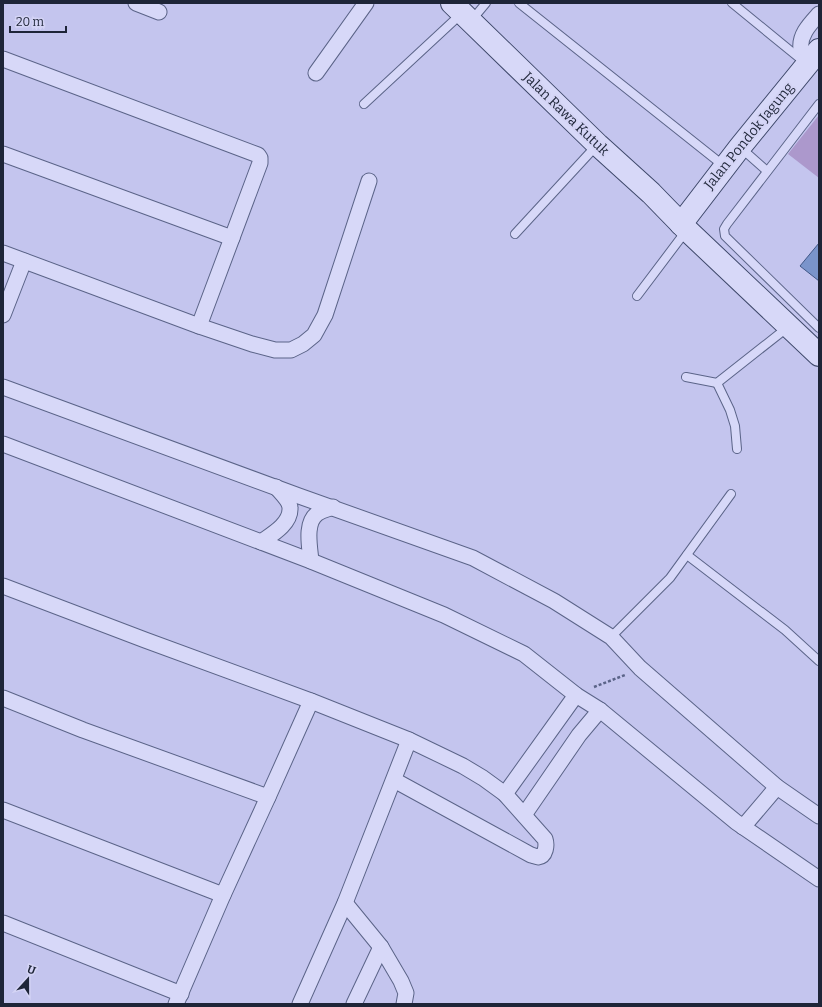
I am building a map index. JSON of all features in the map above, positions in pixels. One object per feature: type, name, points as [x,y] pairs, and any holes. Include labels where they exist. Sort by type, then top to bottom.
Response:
[{"type":"street","points":[[136,3],[159,12]]},
{"type":"street","points":[[316,73],[366,3]]},
{"type":"street","name":"Jalan Rawa Kutuk","points":[[461,12],[598,145],[651,193],[684,227],[799,325],[819,355]]},
{"type":"street","points":[[813,57],[801,50],[801,40],[804,32],[819,14]]},
{"type":"street","name":"Jalan Pondok Jagung","points":[[684,227],[740,147],[813,57]]},
{"type":"street","points":[[3,59],[258,155],[260,158],[260,163],[199,326]]},
{"type":"street","points":[[3,154],[232,238]]},
{"type":"street","points":[[3,253],[199,326],[252,344],[275,350],[291,350],[314,336],[325,315],[369,181]]},
{"type":"street","points":[[3,315],[24,261]]},
{"type":"street","points":[[3,388],[473,558],[554,601],[611,637],[640,668],[778,788],[819,816]]},
{"type":"street","points":[[3,444],[311,561],[444,614],[524,654],[576,695],[600,710],[743,827],[819,879]]},
{"type":"street","points":[[260,542],[281,528],[288,517],[290,508],[287,501],[276,487]]},
{"type":"street","points":[[311,561],[309,532],[311,521],[317,514],[333,507]]},
{"type":"street","points":[[3,586],[145,640],[311,700],[409,740],[462,766],[483,778],[505,794],[545,839],[547,844],[546,849],[542,855],[538,857],[531,855],[394,780]]},
{"type":"street","points":[[505,794],[576,695]]},
{"type":"street","points":[[3,698],[83,730],[268,797]]},
{"type":"street","points":[[3,923],[178,999],[311,700]]},
{"type":"street","points":[[524,815],[579,735],[600,710]]},
{"type":"street","points":[[300,1004],[345,903],[409,740]]},
{"type":"street","points":[[743,827],[778,788]]},
{"type":"street","points":[[3,810],[223,895]]},
{"type":"street","points":[[345,903],[381,947],[401,981],[406,993],[404,1004]]},
{"type":"street","points":[[354,1004],[381,947]]},
{"type":"lane","points":[[364,104],[461,12],[486,3]]},
{"type":"lane","points":[[519,3],[725,167]]},
{"type":"lane","points":[[732,3],[813,57]]},
{"type":"lane","points":[[819,104],[724,229],[725,236],[799,325],[819,328]]},
{"type":"lane","points":[[515,234],[598,145]]},
{"type":"lane","points":[[740,147],[767,171]]},
{"type":"lane","points":[[638,296],[684,227]]},
{"type":"lane","points":[[686,377],[717,382],[799,325]]},
{"type":"lane","points":[[717,382],[730,410],[735,426],[737,449]]},
{"type":"lane","points":[[611,637],[670,578],[731,494]]},
{"type":"lane","points":[[687,555],[785,630],[819,661]]},
{"type":"path","points":[[576,695],[640,668]]},
{"type":"shaded area","points":[[819,115],[819,178],[788,154]]},
{"type":"building","points":[[819,243],[819,281],[800,266]]}]
